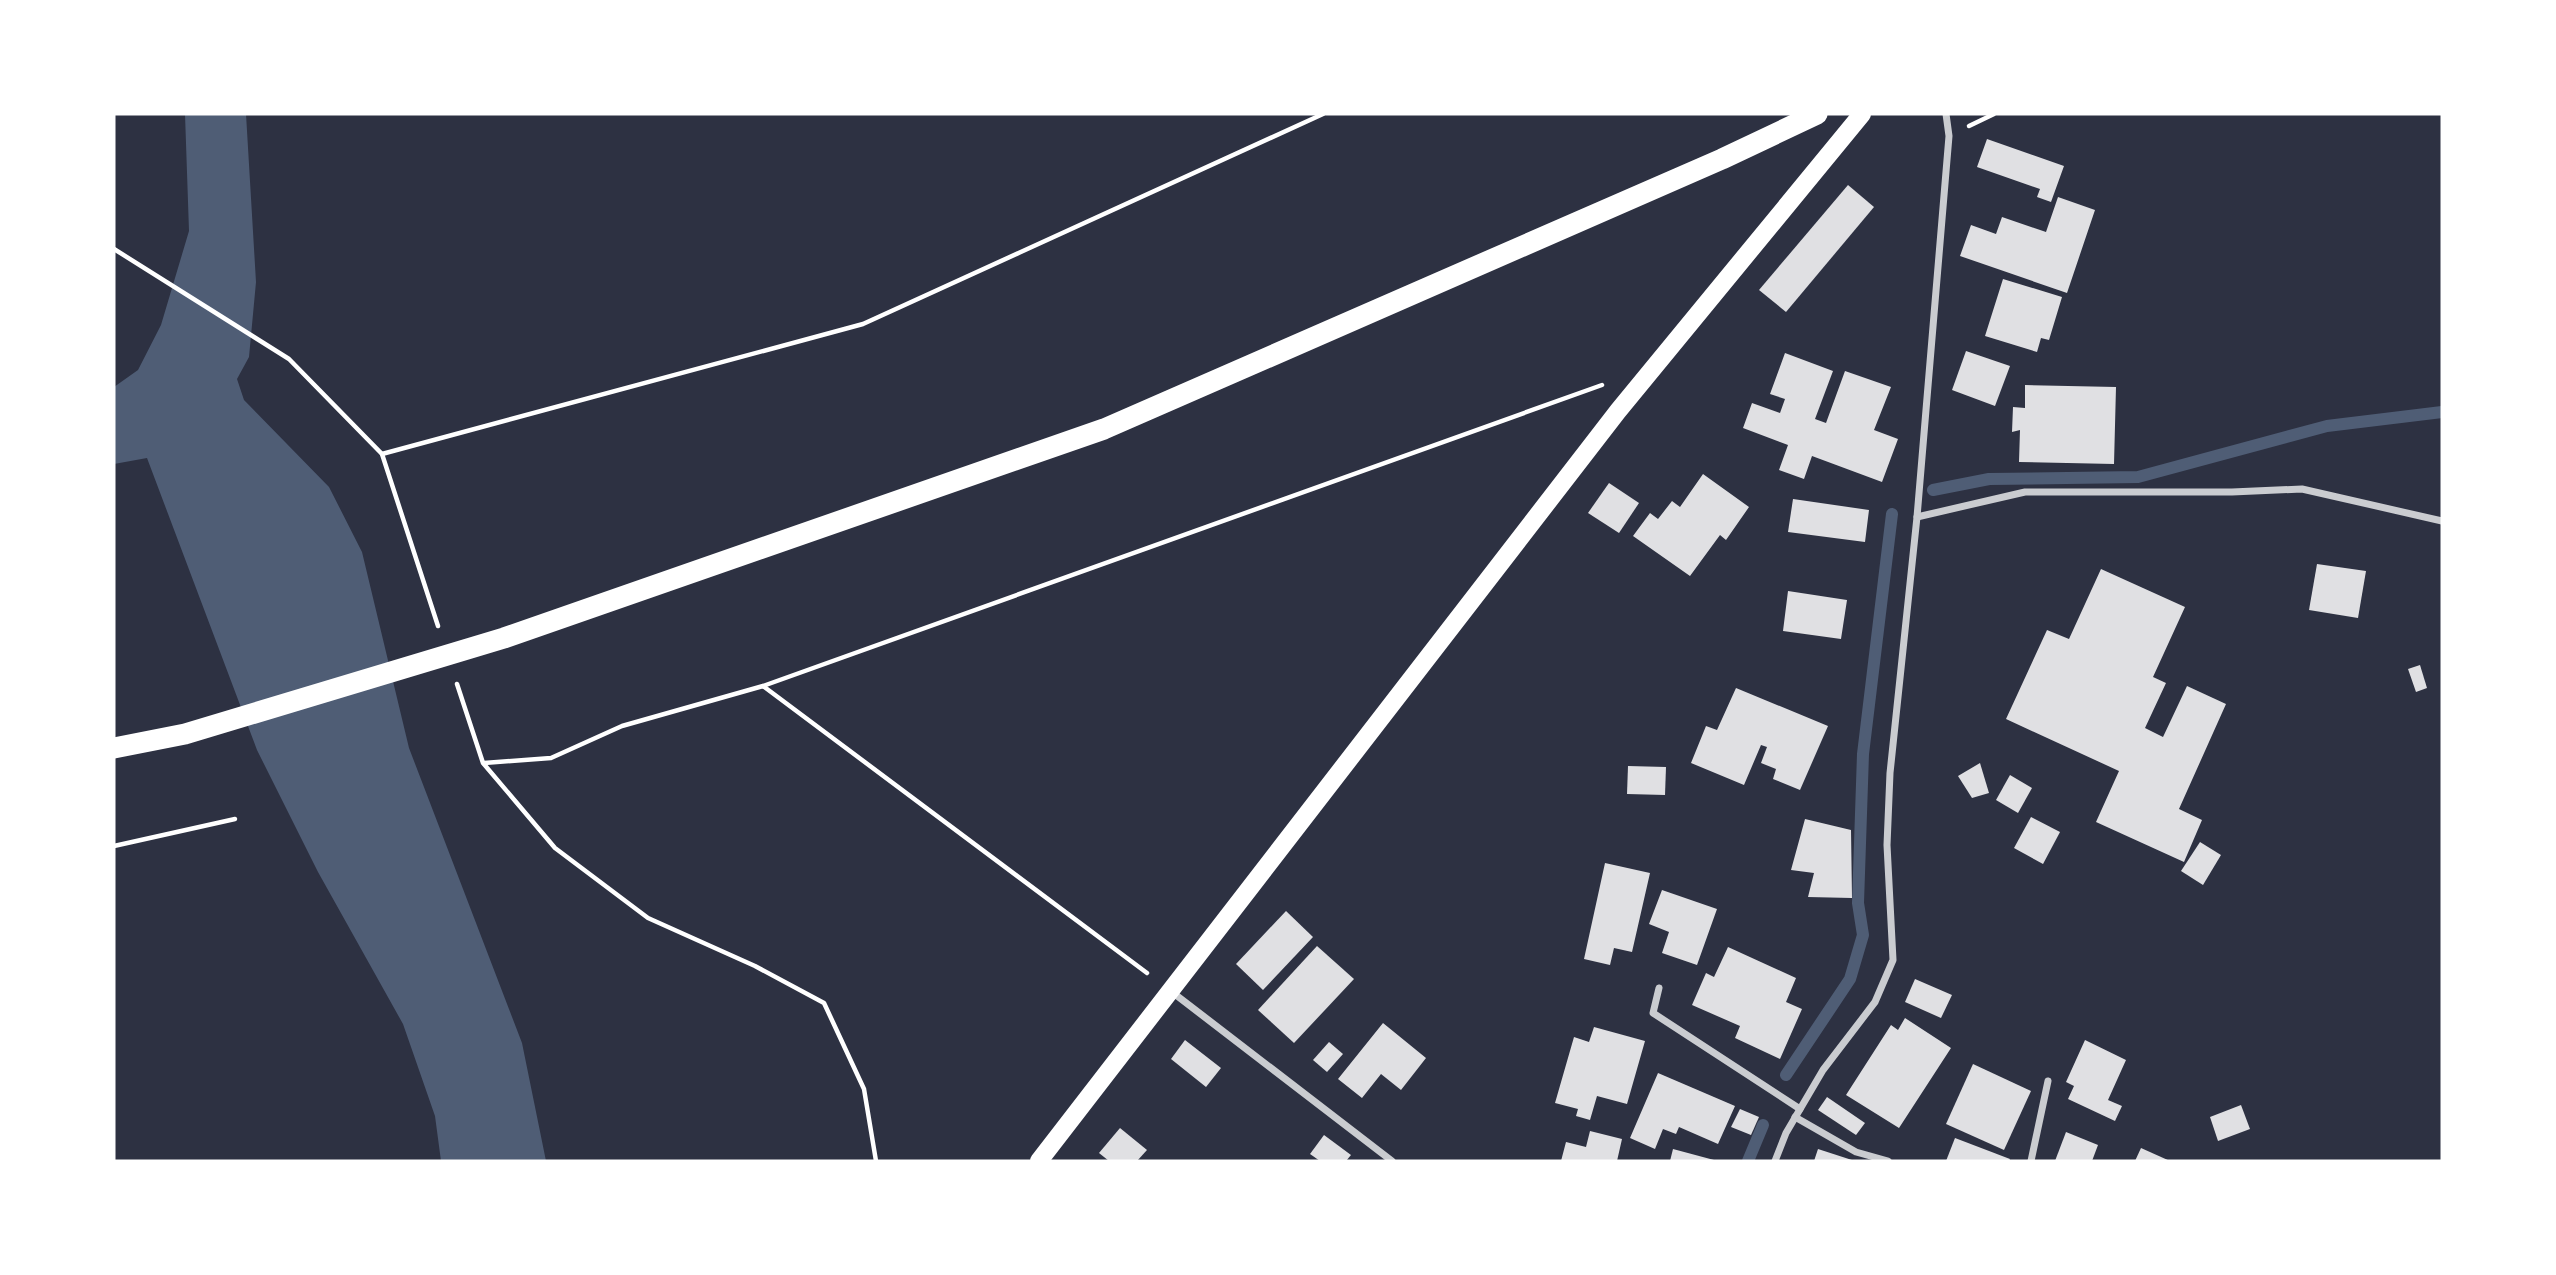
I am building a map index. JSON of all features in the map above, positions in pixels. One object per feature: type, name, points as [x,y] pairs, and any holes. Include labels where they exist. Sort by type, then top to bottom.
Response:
[{"type":"highway","points":[[114,748],[185,734],[505,638],[1104,429],[1722,159],[1817,114]]},
{"type":"main road","points":[[1039,1161],[1618,411],[1862,114]]},
{"type":"street","points":[[1775,1161],[1786,1133],[1823,1070],[1875,1002],[1893,960],[1887,845],[1890,773],[1917,517],[1949,136],[1946,114]]},
{"type":"street","points":[[1917,517],[2025,492],[2232,492],[2302,489],[2442,521]]},
{"type":"street","points":[[1659,988],[1653,1013],[1800,1109]]},
{"type":"street","points":[[1172,991],[1392,1161]]},
{"type":"street","points":[[2031,1161],[2048,1081]]},
{"type":"street","points":[[1795,1117],[1856,1152],[1888,1161]]},
{"type":"path","points":[[382,454],[863,324],[1323,114]]},
{"type":"path","points":[[114,249],[289,359],[382,454],[441,634]]},
{"type":"path","points":[[483,763],[551,758],[622,726],[763,686],[1606,383]]},
{"type":"path","points":[[453,673],[483,763],[555,848],[648,918],[755,966],[824,1003],[864,1088],[876,1161]]},
{"type":"path","points":[[763,686],[1172,991]]},
{"type":"path","points":[[114,846],[235,819]]},
{"type":"water","points":[[185,114],[246,114],[256,282],[249,357],[237,379],[244,400],[329,487],[362,552],[409,748],[522,1043],[546,1161],[441,1161],[435,1116],[403,1024],[318,872],[257,750],[147,458],[114,464],[114,387],[138,370],[161,325],[189,231]]},
{"type":"building","points":[[1987,139],[2064,166],[2051,202],[2037,197],[2040,189],[1977,167]]},
{"type":"building","points":[[1848,185],[1874,207],[1786,312],[1759,290]]},
{"type":"building","points":[[2058,197],[2095,210],[2067,293],[1960,256],[1971,225],[1996,234],[2002,217],[2046,232]]},
{"type":"building","points":[[2003,279],[2062,297],[2049,340],[2041,338],[2037,352],[1985,336]]},
{"type":"building","points":[[1966,351],[2010,366],[1995,406],[1952,390]]},
{"type":"building","points":[[1785,353],[1833,371],[1815,419],[1826,423],[1845,371],[1891,387],[1874,430],[1898,439],[1882,482],[1812,456],[1804,479],[1779,470],[1788,445],[1743,428],[1752,403],[1780,413],[1785,399],[1770,394]]},
{"type":"building","points":[[2025,385],[2116,387],[2114,464],[2019,462],[2020,430],[2012,432],[2013,407],[2025,408]]},
{"type":"building","points":[[1703,474],[1749,507],[1726,540],[1720,535],[1690,576],[1633,536],[1650,513],[1658,519],[1672,501],[1680,507]]},
{"type":"building","points":[[1609,483],[1639,503],[1619,533],[1588,513]]},
{"type":"building","points":[[1793,499],[1869,510],[1865,542],[1788,532]]},
{"type":"building","points":[[2317,564],[2366,571],[2358,618],[2309,610]]},
{"type":"building","points":[[2101,569],[2185,607],[2153,677],[2166,683],[2145,728],[2163,737],[2187,686],[2226,704],[2179,809],[2202,820],[2184,862],[2096,822],[2119,771],[2006,719],[2047,630],[2069,639]]},
{"type":"building","points":[[1788,591],[1847,600],[1841,639],[1783,631]]},
{"type":"building","points":[[2420,665],[2427,688],[2416,692],[2408,669]]},
{"type":"building","points":[[1736,688],[1828,726],[1800,790],[1773,779],[1776,769],[1761,763],[1767,747],[1761,745],[1744,785],[1691,763],[1706,726],[1717,730]]},
{"type":"building","points":[[1980,763],[1989,793],[1972,798],[1958,776]]},
{"type":"building","points":[[1628,766],[1666,767],[1665,795],[1627,794]]},
{"type":"building","points":[[2010,775],[2032,788],[2018,813],[1996,800]]},
{"type":"building","points":[[2031,817],[2060,832],[2043,864],[2014,848]]},
{"type":"building","points":[[1805,819],[1851,830],[1852,898],[1808,897],[1814,873],[1791,870]]},
{"type":"building","points":[[2200,842],[2221,855],[2203,885],[2181,871]]},
{"type":"building","points":[[1605,863],[1650,873],[1632,952],[1614,948],[1610,965],[1584,959]]},
{"type":"building","points":[[1662,890],[1717,909],[1697,965],[1662,953],[1669,932],[1649,924]]},
{"type":"building","points":[[1286,911],[1313,937],[1263,990],[1236,964]]},
{"type":"building","points":[[1317,946],[1354,979],[1294,1043],[1258,1010]]},
{"type":"building","points":[[1728,947],[1796,978],[1786,1002],[1802,1009],[1780,1059],[1735,1038],[1740,1026],[1692,1005],[1706,973],[1714,977]]},
{"type":"building","points":[[1915,979],[1952,995],[1941,1018],[1905,1002]]},
{"type":"building","points":[[1905,1018],[1951,1048],[1899,1128],[1846,1095],[1891,1025],[1898,1030]]},
{"type":"building","points":[[1383,1023],[1426,1058],[1401,1090],[1381,1074],[1362,1098],[1338,1079]]},
{"type":"building","points":[[1594,1027],[1645,1041],[1627,1104],[1597,1096],[1590,1120],[1576,1116],[1578,1109],[1555,1103],[1574,1037],[1589,1042]]},
{"type":"building","points":[[1185,1040],[1221,1068],[1206,1087],[1171,1059]]},
{"type":"building","points":[[2085,1040],[2126,1060],[2108,1100],[2122,1106],[2115,1121],[2068,1099],[2074,1086],[2066,1082]]},
{"type":"building","points":[[1329,1042],[1343,1054],[1327,1072],[1313,1060]]},
{"type":"building","points":[[1973,1064],[2031,1091],[2004,1150],[1946,1124]]},
{"type":"building","points":[[1658,1073],[1735,1106],[1718,1144],[1679,1127],[1676,1134],[1663,1129],[1655,1149],[1630,1138]]},
{"type":"building","points":[[1827,1097],[1865,1123],[1856,1135],[1818,1110]]},
{"type":"building","points":[[2241,1105],[2250,1129],[2218,1141],[2210,1117]]},
{"type":"building","points":[[1740,1109],[1759,1117],[1751,1135],[1731,1127]]},
{"type":"building","points":[[1120,1128],[1147,1150],[1137,1161],[1109,1161],[1099,1153]]},
{"type":"building","points":[[1590,1131],[1622,1139],[1617,1161],[1561,1161],[1566,1142],[1586,1147]]},
{"type":"building","points":[[2066,1132],[2098,1145],[2092,1161],[2055,1161]]},
{"type":"building","points":[[1324,1135],[1351,1155],[1346,1161],[1320,1161],[1310,1154]]},
{"type":"building","points":[[1955,1138],[2010,1159],[1946,1161]]},
{"type":"building","points":[[2141,1148],[2170,1161],[2135,1161]]},
{"type":"building","points":[[1673,1149],[1714,1160],[1714,1161],[1670,1161]]},
{"type":"building","points":[[1818,1149],[1855,1161],[1814,1161]]},
{"type":"waterway","points":[[1933,490],[1989,479],[2138,477],[2327,426],[2442,412]]},
{"type":"waterway","points":[[1786,1075],[1850,979],[1863,935],[1858,903],[1863,754],[1892,514]]},
{"type":"waterway","points":[[1748,1161],[1763,1125]]}]
